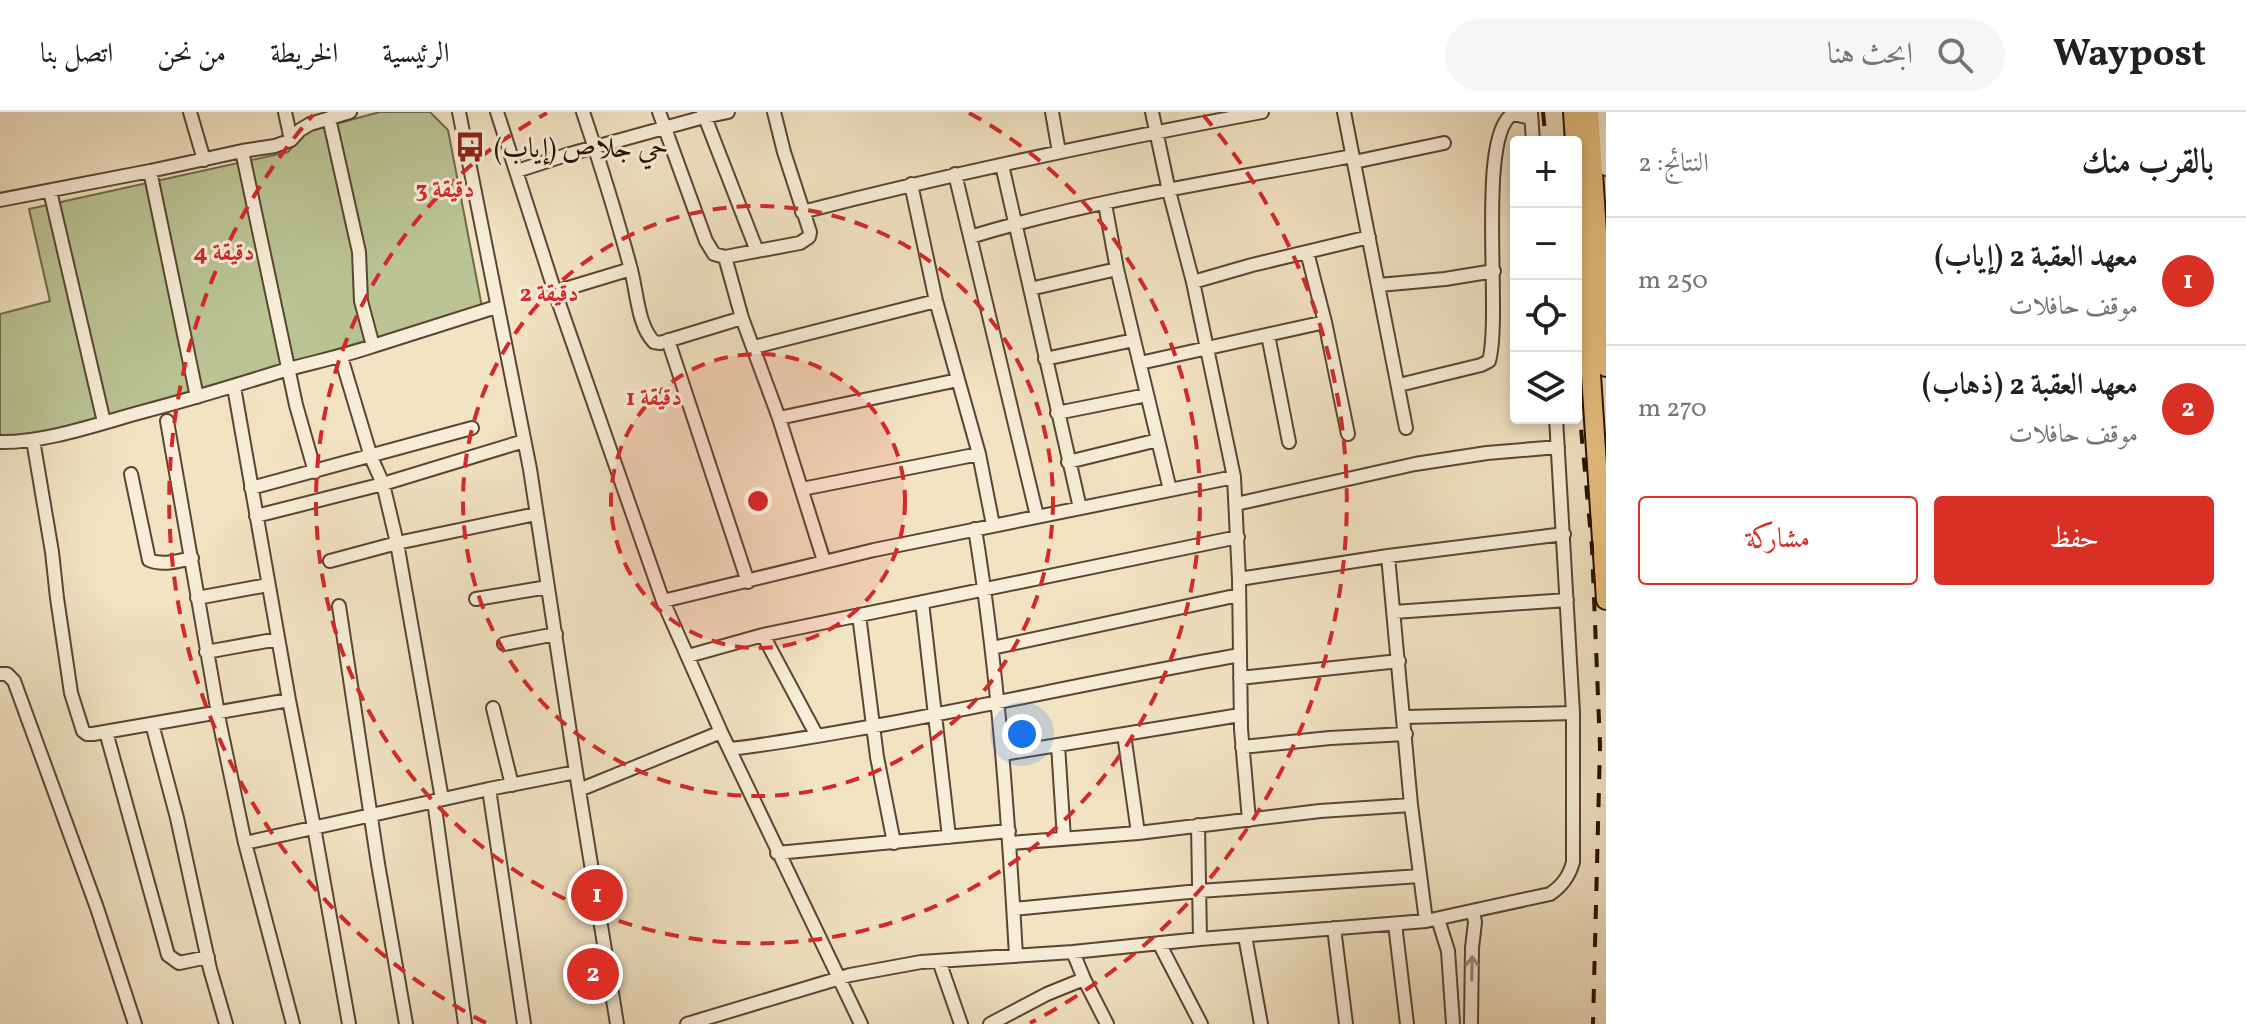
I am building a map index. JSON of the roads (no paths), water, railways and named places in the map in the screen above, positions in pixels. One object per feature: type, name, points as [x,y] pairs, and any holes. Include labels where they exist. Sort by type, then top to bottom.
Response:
[{"type":"highway","points":[[1573,112],[1575,136]]},
{"type":"highway","points":[[1589,112],[1606,367]]},
{"type":"highway","points":[[1580,208],[1606,600]]},
{"type":"street","points":[[190,112],[204,160]]},
{"type":"street","points":[[285,112],[291,140]]},
{"type":"street","points":[[0,200],[275,146],[291,140],[305,127],[350,112]]},
{"type":"street","points":[[459,112],[524,441],[617,1024]]},
{"type":"street","points":[[497,112],[555,292],[663,601],[777,853],[861,1024]]},
{"type":"street","points":[[583,112],[631,269],[647,334],[654,342],[668,340],[742,318]]},
{"type":"street","points":[[659,112],[706,241],[714,254],[725,257],[805,241],[810,232],[774,112]]},
{"type":"street","points":[[517,171],[704,114],[728,112]]},
{"type":"street","points":[[1052,112],[1059,152]]},
{"type":"street","points":[[1152,112],[1193,282],[1234,477],[1238,537],[1240,715],[1249,820]]},
{"type":"street","points":[[802,212],[955,174],[1262,112]]},
{"type":"street","points":[[1344,112],[1406,428]]},
{"type":"street","points":[[1603,112],[1606,169]]},
{"type":"street","points":[[704,114],[757,251]]},
{"type":"street","points":[[1399,385],[1488,363],[1491,358],[1495,155],[1505,120],[1513,114],[1531,115],[1533,136]]},
{"type":"street","points":[[329,118],[359,252],[361,301],[373,346]]},
{"type":"street","points":[[970,237],[1015,223],[1169,191],[1444,143]]},
{"type":"street","points":[[242,151],[288,369],[315,472]]},
{"type":"street","points":[[1002,165],[1080,508]]},
{"type":"street","points":[[150,171],[197,397]]},
{"type":"street","points":[[955,174],[1037,516]]},
{"type":"street","points":[[911,184],[936,301],[979,454],[993,525]]},
{"type":"street","points":[[50,191],[104,422]]},
{"type":"street","points":[[1105,204],[1117,269],[1170,490]]},
{"type":"street","points":[[1193,282],[1369,237]]},
{"type":"street","points":[[1307,252],[1348,434]]},
{"type":"street","points":[[725,257],[742,318],[779,418],[824,561]]},
{"type":"street","points":[[555,292],[631,269]]},
{"type":"street","points":[[1030,289],[1117,269]]},
{"type":"street","points":[[1379,285],[1494,271]]},
{"type":"street","points":[[754,347],[936,301]]},
{"type":"street","points":[[0,442],[33,440],[234,387],[288,369],[341,357],[496,307]]},
{"type":"street","points":[[1140,363],[1325,322]]},
{"type":"street","points":[[1268,335],[1289,442]]},
{"type":"street","points":[[668,340],[748,582]]},
{"type":"street","points":[[1045,359],[1134,340]]},
{"type":"street","points":[[341,357],[371,457],[383,484],[397,543],[438,800],[465,1024]]},
{"type":"street","points":[[779,418],[958,380]]},
{"type":"street","points":[[234,387],[349,1024]]},
{"type":"street","points":[[1057,413],[1147,395]]},
{"type":"street","points":[[167,421],[206,652],[245,843],[293,1024]]},
{"type":"street","points":[[687,1024],[839,978],[921,962],[1073,952],[1432,920],[1550,894],[1565,881],[1573,862],[1573,713],[1556,424]]},
{"type":"street","points":[[251,488],[472,428]]},
{"type":"street","points":[[33,440],[71,693],[83,731],[87,734],[106,732],[289,700]]},
{"type":"street","points":[[1068,462],[1158,440]]},
{"type":"street","points":[[256,516],[383,484],[524,441]]},
{"type":"street","points":[[1236,504],[1415,464],[1487,453],[1558,447]]},
{"type":"street","points":[[802,489],[979,454]]},
{"type":"street","points":[[131,474],[149,560],[167,563],[192,558]]},
{"type":"street","points":[[663,601],[824,561],[1234,477]]},
{"type":"street","points":[[330,561],[397,543],[536,514]]},
{"type":"street","points":[[975,529],[985,589],[1003,754],[1016,956]]},
{"type":"street","points":[[1239,579],[1564,534]]},
{"type":"street","points":[[688,656],[763,635],[1238,537]]},
{"type":"street","points":[[1388,556],[1420,876],[1432,920],[1448,951],[1453,1024]]},
{"type":"street","points":[[197,598],[268,585]]},
{"type":"street","points":[[476,599],[548,587]]},
{"type":"street","points":[[992,648],[1239,595]]},
{"type":"street","points":[[1394,612],[1567,600]]},
{"type":"street","points":[[922,602],[949,837]]},
{"type":"street","points":[[339,606],[406,1024]]},
{"type":"street","points":[[859,615],[872,726],[894,843]]},
{"type":"street","points":[[504,644],[556,634]]},
{"type":"street","points":[[763,635],[817,736]]},
{"type":"street","points":[[206,652],[278,639]]},
{"type":"street","points":[[730,749],[935,716],[1240,655]]},
{"type":"street","points":[[1240,678],[1399,661]]},
{"type":"street","points":[[0,674],[7,674],[14,681],[97,908],[135,1024]]},
{"type":"street","points":[[493,708],[512,785]]},
{"type":"street","points":[[1405,717],[1573,713]]},
{"type":"street","points":[[1003,754],[1240,715]]},
{"type":"street","points":[[152,724],[226,1024]]},
{"type":"street","points":[[106,732],[168,955],[179,963],[208,957]]},
{"type":"street","points":[[579,790],[721,732]]},
{"type":"street","points":[[1124,734],[1138,833]]},
{"type":"street","points":[[1242,747],[1406,734]]},
{"type":"street","points":[[1058,745],[1064,839]]},
{"type":"street","points":[[245,843],[576,772]]},
{"type":"street","points":[[489,789],[524,1024]]},
{"type":"street","points":[[777,853],[949,837],[1064,839],[1320,811],[1411,805]]},
{"type":"street","points":[[1198,825],[1200,939]]},
{"type":"street","points":[[1014,909],[1199,891],[1420,876]]},
{"type":"street","points":[[1471,1024],[1473,912]]},
{"type":"street","points":[[1395,924],[1407,1024]]},
{"type":"street","points":[[1334,928],[1346,1024]]},
{"type":"street","points":[[1245,936],[1261,1024]]},
{"type":"street","points":[[1159,943],[1201,1024]]},
{"type":"street","points":[[1073,952],[1107,1024]]},
{"type":"street","points":[[939,961],[961,1024]]},
{"type":"street","points":[[990,1024],[1047,994],[1084,979]]},
{"type":"railway","points":[[1543,112],[1545,136]]},
{"type":"railway","points":[[1581,424],[1592,548],[1600,746],[1593,1024]]},
{"type":"place","name":"حي جلاص (إياب)","points":[[470,147]]},
{"type":"place","name":"معهد العقبة 2 (إياب)","points":[[597,895]]},
{"type":"place","name":"معهد العقبة 2 (ذهاب)","points":[[593,974]]}]
